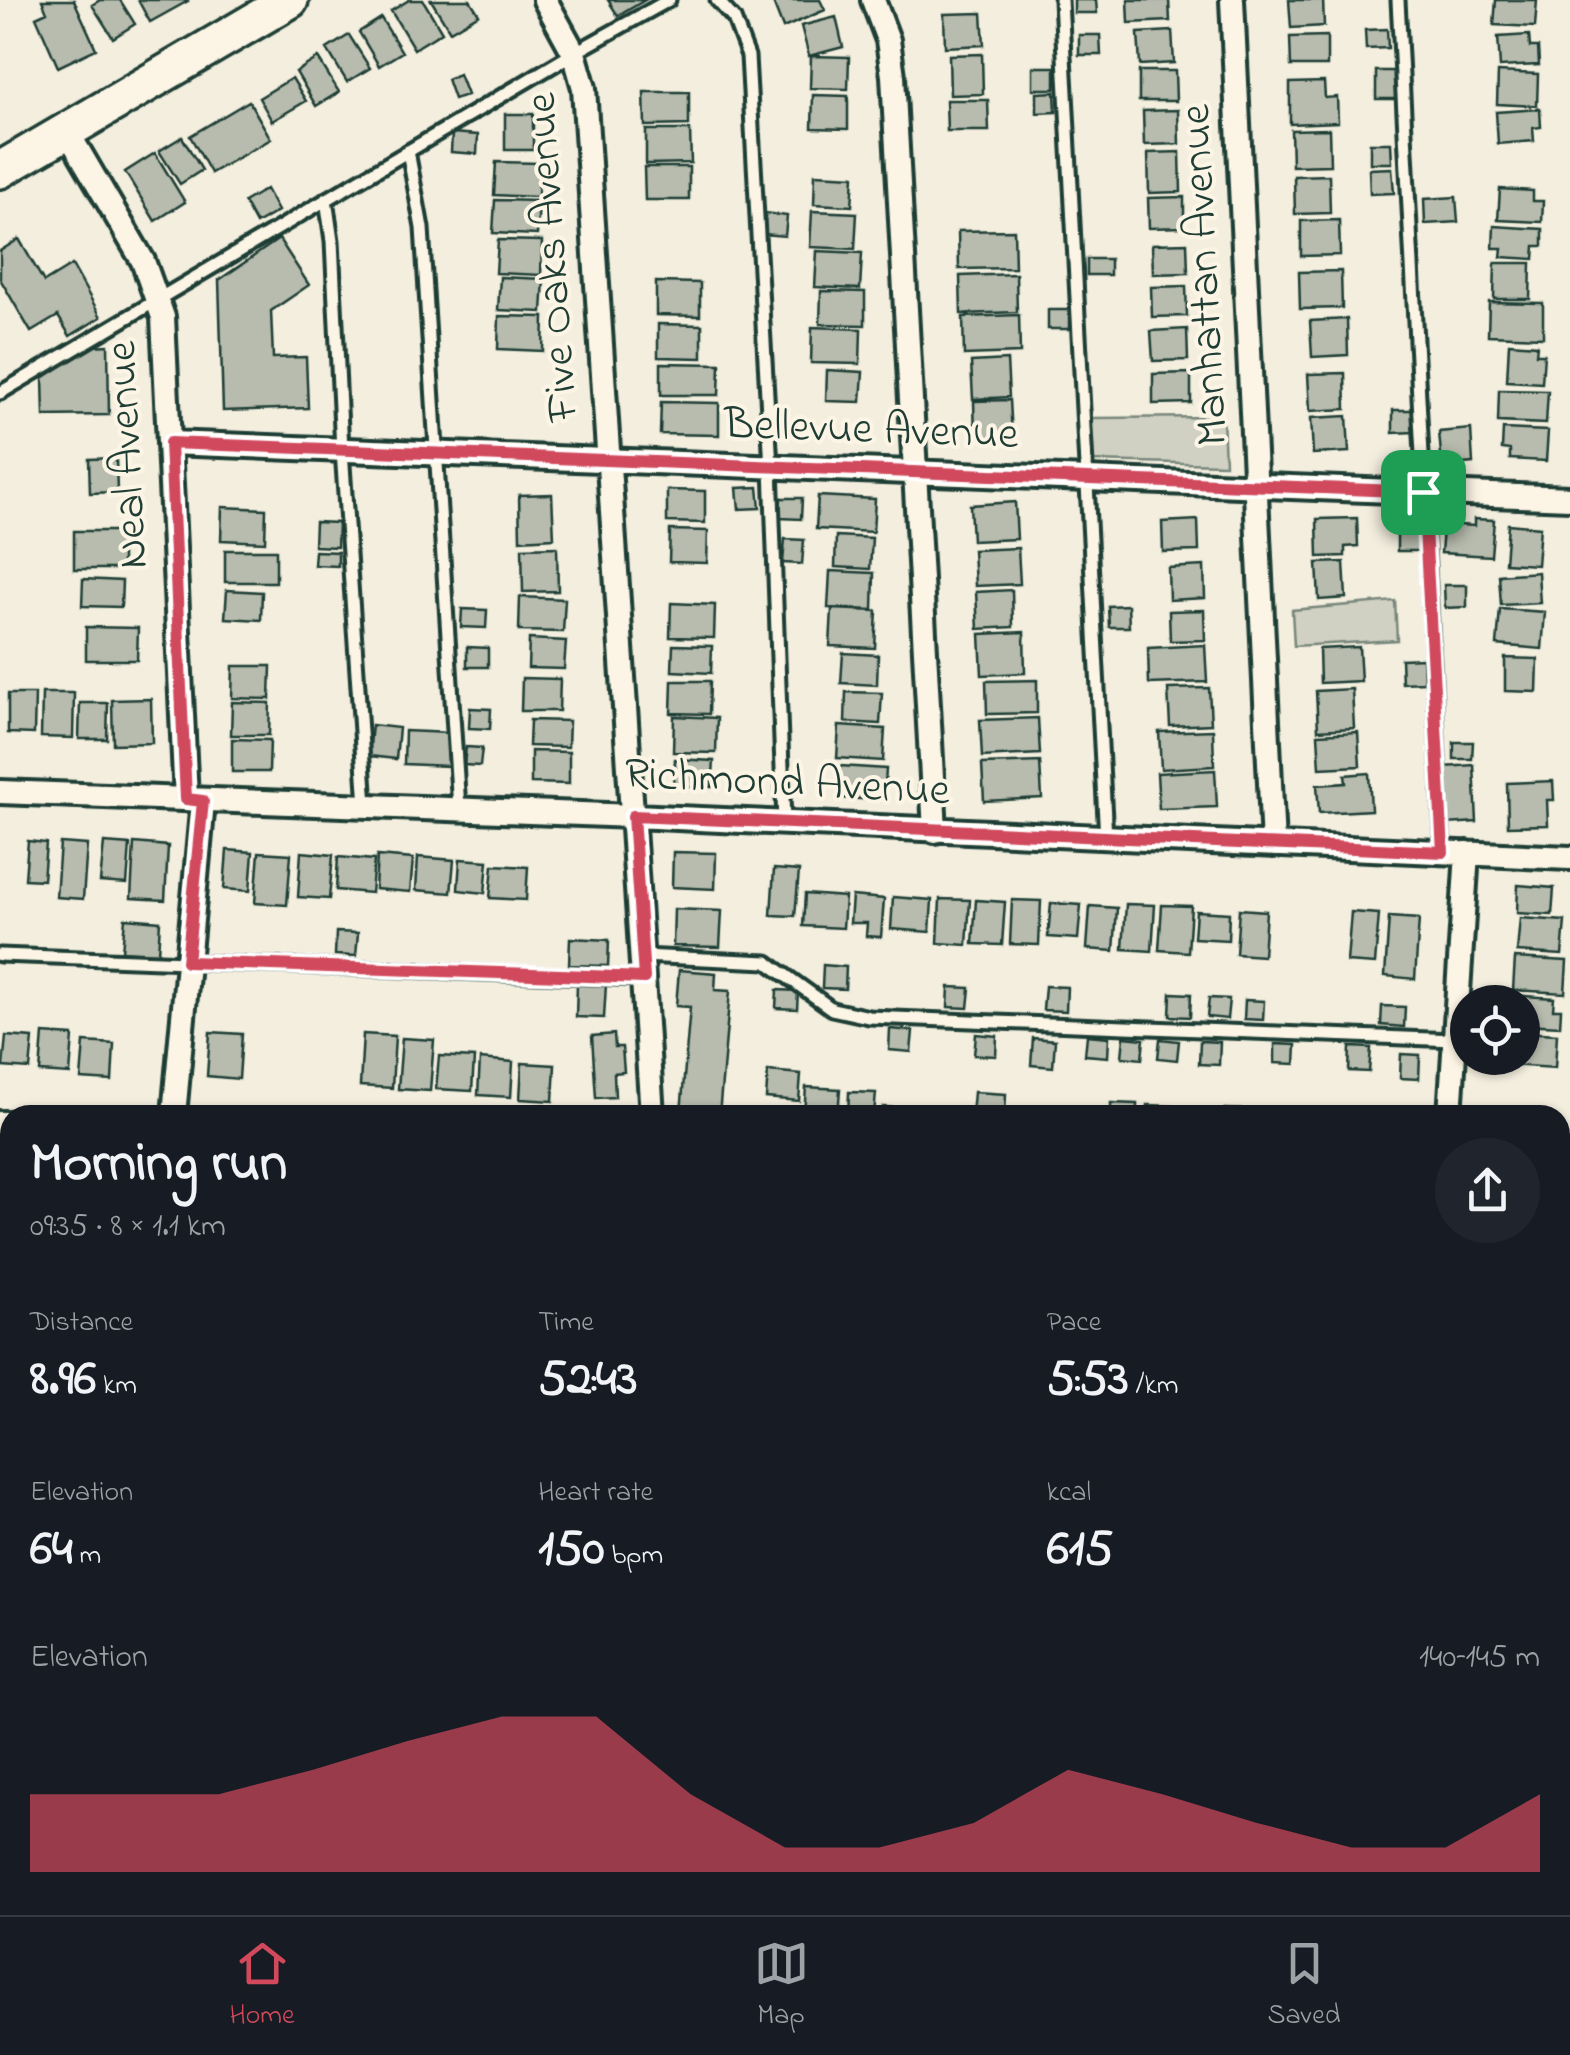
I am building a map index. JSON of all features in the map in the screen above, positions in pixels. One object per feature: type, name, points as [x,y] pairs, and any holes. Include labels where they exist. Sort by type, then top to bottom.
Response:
[{"type":"main road","points":[[0,170],[290,0]]},
{"type":"street","name":"Five Oaks Avenue","points":[[545,0],[574,53],[584,88],[651,1105]]},
{"type":"street","points":[[873,0],[888,40],[894,76],[936,831]]},
{"type":"street","name":"Manhattan Avenue","points":[[1232,0],[1273,844]]},
{"type":"street","name":"Neal Avenue","points":[[67,132],[143,261],[158,298],[165,338],[194,800],[187,962],[175,1105]]},
{"type":"street","name":"Bellevue Avenue","points":[[170,443],[1570,498]]},
{"type":"street","name":"Richmond Avenue","points":[[0,792],[1570,858]]},
{"type":"street","points":[[1459,985],[1468,854]]},
{"type":"street","points":[[1451,1105],[1453,1075]]},
{"type":"lane","points":[[0,393],[670,0]]},
{"type":"lane","points":[[717,0],[734,19],[748,56],[771,467],[784,824]]},
{"type":"lane","points":[[1061,0],[1106,838]]},
{"type":"lane","points":[[1398,0],[1443,852]]},
{"type":"lane","points":[[408,151],[422,228],[460,810]]},
{"type":"lane","points":[[326,199],[332,241],[366,806]]},
{"type":"lane","points":[[0,955],[187,962],[643,967],[767,962],[832,1009],[869,1017],[1450,1040]]},
{"type":"shaded area","points":[[1223,417],[1225,464],[1091,461],[1091,418]]},
{"type":"shaded area","points":[[1395,601],[1397,640],[1294,646],[1292,610]]},
{"type":"building","points":[[42,0],[74,0],[96,49],[58,67],[36,17],[47,12]]},
{"type":"building","points":[[100,0],[120,0],[135,24],[113,38],[92,5]]},
{"type":"building","points":[[138,0],[187,0],[188,1],[150,22]]},
{"type":"building","points":[[409,0],[423,0],[442,32],[414,49],[391,11]]},
{"type":"building","points":[[431,0],[470,0],[479,14],[450,31]]},
{"type":"building","points":[[608,0],[645,0],[618,16]]},
{"type":"building","points":[[772,0],[820,0],[825,10],[783,28]]},
{"type":"building","points":[[1074,0],[1096,0],[1097,13],[1074,13]]},
{"type":"building","points":[[1128,0],[1169,0],[1170,21],[1129,23]]},
{"type":"building","points":[[1289,0],[1323,0],[1324,26],[1291,28]]},
{"type":"building","points":[[1496,0],[1537,0],[1535,27],[1494,25]]},
{"type":"building","points":[[982,13],[984,45],[945,47],[944,14]]},
{"type":"building","points":[[836,17],[843,47],[809,56],[801,26]]},
{"type":"building","points":[[381,18],[402,52],[379,66],[359,32]]},
{"type":"building","points":[[1387,29],[1388,48],[1366,49],[1365,30]]},
{"type":"building","points":[[1172,31],[1174,63],[1140,65],[1138,33]]},
{"type":"building","points":[[349,35],[370,68],[347,82],[327,49]]},
{"type":"building","points":[[1079,35],[1100,35],[1101,55],[1079,55]]},
{"type":"building","points":[[1529,35],[1530,47],[1538,47],[1539,65],[1500,67],[1498,37]]},
{"type":"building","points":[[1327,36],[1327,66],[1291,66],[1290,37]]},
{"type":"building","points":[[982,54],[983,94],[950,95],[949,55]]},
{"type":"building","points":[[811,56],[849,57],[848,89],[810,88]]},
{"type":"building","points":[[318,58],[339,92],[316,106],[296,72]]},
{"type":"building","points":[[1033,67],[1055,67],[1055,89],[1033,89]]},
{"type":"building","points":[[1139,71],[1175,71],[1176,101],[1139,101]]},
{"type":"building","points":[[1376,71],[1399,71],[1399,99],[1376,99]]},
{"type":"building","points":[[1498,72],[1538,74],[1537,106],[1497,104]]},
{"type":"building","points":[[459,74],[467,95],[454,99],[447,79]]},
{"type":"building","points":[[292,78],[306,101],[272,121],[259,98]]},
{"type":"building","points":[[1324,82],[1325,98],[1337,97],[1338,122],[1290,124],[1290,83]]},
{"type":"building","points":[[644,92],[689,92],[689,125],[645,126]]},
{"type":"building","points":[[1055,92],[1056,112],[1037,113],[1037,93]]},
{"type":"building","points":[[813,95],[848,96],[848,129],[812,128]]},
{"type":"building","points":[[946,100],[988,100],[989,131],[947,131]]},
{"type":"building","points":[[249,101],[271,139],[211,173],[190,136]]},
{"type":"building","points":[[1540,109],[1541,127],[1533,128],[1534,141],[1498,144],[1496,112]]},
{"type":"building","points":[[1178,110],[1179,144],[1144,145],[1143,111]]},
{"type":"building","points":[[505,114],[533,114],[533,150],[505,150]]},
{"type":"building","points":[[1329,129],[1330,165],[1292,166],[1291,130]]},
{"type":"building","points":[[646,130],[690,130],[691,163],[646,164]]},
{"type":"building","points":[[452,133],[478,135],[477,154],[451,152]]},
{"type":"building","points":[[182,137],[202,170],[180,184],[159,151]]},
{"type":"building","points":[[1370,143],[1391,143],[1392,163],[1370,163]]},
{"type":"building","points":[[1180,152],[1181,192],[1149,193],[1148,153]]},
{"type":"building","points":[[155,153],[185,202],[155,221],[125,172]]},
{"type":"building","points":[[496,162],[539,163],[538,197],[494,195]]},
{"type":"building","points":[[644,167],[689,167],[689,200],[645,200]]},
{"type":"building","points":[[1392,168],[1394,193],[1370,194],[1369,169]]},
{"type":"building","points":[[815,174],[854,176],[852,206],[814,204]]},
{"type":"building","points":[[1329,175],[1330,213],[1295,214],[1294,176]]},
{"type":"building","points":[[266,189],[278,211],[256,224],[244,202]]},
{"type":"building","points":[[1500,189],[1533,191],[1533,201],[1543,201],[1542,222],[1498,220]]},
{"type":"building","points":[[1184,197],[1184,227],[1149,228],[1148,198]]},
{"type":"building","points":[[1456,197],[1458,222],[1425,224],[1424,199]]},
{"type":"building","points":[[495,200],[539,201],[537,235],[493,233]]},
{"type":"building","points":[[812,211],[857,213],[855,249],[810,247]]},
{"type":"building","points":[[765,213],[787,216],[785,236],[763,234]]},
{"type":"building","points":[[1339,220],[1340,255],[1301,256],[1301,221]]},
{"type":"building","points":[[1494,226],[1543,229],[1543,246],[1535,246],[1534,259],[1501,257],[1502,248],[1493,248]]},
{"type":"building","points":[[1014,230],[1015,268],[959,269],[958,231]]},
{"type":"building","points":[[19,239],[44,282],[72,265],[101,317],[70,336],[58,316],[31,332],[0,279],[0,251]]},
{"type":"building","points":[[279,239],[309,285],[271,311],[273,358],[306,357],[308,408],[223,411],[219,280]]},
{"type":"building","points":[[498,240],[542,241],[541,275],[496,273]]},
{"type":"building","points":[[1187,243],[1188,273],[1153,274],[1152,244]]},
{"type":"building","points":[[817,251],[862,253],[860,289],[815,287]]},
{"type":"building","points":[[1087,259],[1110,259],[1110,275],[1087,275]]},
{"type":"building","points":[[1495,263],[1531,263],[1530,299],[1494,299]]},
{"type":"building","points":[[1341,271],[1342,308],[1300,309],[1299,272]]},
{"type":"building","points":[[1016,274],[1017,312],[961,314],[960,276]]},
{"type":"building","points":[[500,277],[544,279],[542,312],[498,310]]},
{"type":"building","points":[[656,282],[700,283],[700,316],[656,315]]},
{"type":"building","points":[[1186,286],[1187,316],[1152,317],[1151,287]]},
{"type":"building","points":[[821,291],[865,292],[865,325],[820,324]]},
{"type":"building","points":[[1489,302],[1543,303],[1543,337],[1488,335]]},
{"type":"building","points":[[1048,310],[1069,310],[1069,329],[1048,329]]},
{"type":"building","points":[[1019,315],[1020,353],[964,355],[963,317]]},
{"type":"building","points":[[499,316],[544,317],[543,351],[498,349]]},
{"type":"building","points":[[1347,319],[1348,355],[1312,357],[1310,321]]},
{"type":"building","points":[[658,324],[702,325],[702,358],[658,357]]},
{"type":"building","points":[[812,327],[861,329],[860,364],[811,363]]},
{"type":"building","points":[[1187,329],[1188,360],[1153,361],[1151,331]]},
{"type":"building","points":[[1509,343],[1537,345],[1536,354],[1544,354],[1542,383],[1507,381]]},
{"type":"building","points":[[108,345],[109,415],[44,416],[43,378],[92,346]]},
{"type":"building","points":[[1007,360],[1009,397],[973,399],[971,362]]},
{"type":"building","points":[[661,363],[720,364],[719,395],[661,395]]},
{"type":"building","points":[[827,370],[863,372],[861,402],[826,401]]},
{"type":"building","points":[[1191,373],[1191,403],[1153,404],[1153,374]]},
{"type":"building","points":[[1345,373],[1346,409],[1310,411],[1308,374]]},
{"type":"building","points":[[1499,390],[1548,391],[1546,424],[1498,422]]},
{"type":"building","points":[[1010,400],[1012,436],[975,438],[974,401]]},
{"type":"building","points":[[661,402],[719,403],[719,435],[660,434]]},
{"type":"building","points":[[1393,410],[1414,410],[1415,432],[1393,433]]},
{"type":"building","points":[[1347,416],[1349,452],[1313,454],[1311,418]]},
{"type":"building","points":[[1471,429],[1473,463],[1442,466],[1439,432]]},
{"type":"building","points":[[1503,429],[1548,431],[1546,461],[1510,459],[1510,450],[1502,449]]},
{"type":"building","points":[[116,458],[117,492],[90,493],[89,459]]},
{"type":"building","points":[[758,487],[760,508],[739,509],[737,488]]},
{"type":"building","points":[[667,490],[705,491],[705,523],[667,522]]},
{"type":"building","points":[[552,494],[554,538],[520,540],[519,495]]},
{"type":"building","points":[[818,496],[875,499],[873,532],[816,529]]},
{"type":"building","points":[[781,498],[802,498],[801,519],[780,518]]},
{"type":"building","points":[[1015,502],[1017,539],[972,541],[970,505]]},
{"type":"building","points":[[222,507],[266,509],[265,542],[221,540]]},
{"type":"building","points":[[1444,517],[1460,518],[1460,525],[1474,526],[1474,519],[1494,520],[1491,556],[1441,553]]},
{"type":"building","points":[[1357,518],[1358,546],[1345,547],[1345,556],[1318,557],[1317,519]]},
{"type":"building","points":[[1198,520],[1199,551],[1163,552],[1162,522]]},
{"type":"building","points":[[315,522],[338,523],[337,547],[314,546]]},
{"type":"building","points":[[1508,524],[1540,527],[1537,565],[1505,563]]},
{"type":"building","points":[[1397,526],[1421,526],[1421,551],[1397,551]]},
{"type":"building","points":[[670,530],[708,531],[707,563],[669,562]]},
{"type":"building","points":[[74,531],[122,531],[122,569],[74,569]]},
{"type":"building","points":[[836,536],[872,538],[870,569],[835,567]]},
{"type":"building","points":[[785,539],[804,540],[802,564],[783,563]]},
{"type":"building","points":[[557,547],[558,591],[523,592],[522,548]]},
{"type":"building","points":[[1018,548],[1020,584],[975,586],[973,550]]},
{"type":"building","points":[[225,550],[276,550],[276,582],[225,582]]},
{"type":"building","points":[[315,551],[338,552],[338,566],[314,565]]},
{"type":"building","points":[[1344,562],[1346,598],[1319,600],[1317,563]]},
{"type":"building","points":[[1204,566],[1205,598],[1169,600],[1168,568]]},
{"type":"building","points":[[830,571],[874,573],[873,610],[828,608]]},
{"type":"building","points":[[1538,572],[1540,603],[1501,605],[1499,575]]},
{"type":"building","points":[[83,579],[122,581],[121,607],[82,606]]},
{"type":"building","points":[[1444,585],[1467,585],[1467,607],[1445,608]]},
{"type":"building","points":[[227,590],[262,592],[261,620],[225,618]]},
{"type":"building","points":[[1012,590],[1013,627],[978,629],[976,592]]},
{"type":"building","points":[[520,597],[565,599],[563,632],[519,631]]},
{"type":"building","points":[[671,603],[715,605],[714,638],[670,637]]},
{"type":"building","points":[[1128,605],[1129,627],[1109,627],[1108,606]]},
{"type":"building","points":[[462,609],[487,610],[486,628],[461,627]]},
{"type":"building","points":[[832,609],[877,611],[875,648],[830,646]]},
{"type":"building","points":[[1500,609],[1545,612],[1542,649],[1497,645]]},
{"type":"building","points":[[1204,610],[1205,640],[1170,641],[1169,611]]},
{"type":"building","points":[[86,627],[138,628],[137,660],[86,660]]},
{"type":"building","points":[[1024,632],[1025,673],[982,675],[980,634]]},
{"type":"building","points":[[529,639],[566,641],[564,669],[528,668]]},
{"type":"building","points":[[673,645],[712,646],[711,673],[672,671]]},
{"type":"building","points":[[1205,645],[1207,682],[1149,684],[1148,648]]},
{"type":"building","points":[[467,647],[488,648],[488,667],[467,667]]},
{"type":"building","points":[[1359,647],[1361,681],[1320,683],[1319,649]]},
{"type":"building","points":[[843,653],[878,655],[877,685],[841,683]]},
{"type":"building","points":[[1423,658],[1424,682],[1402,683],[1401,659]]},
{"type":"building","points":[[1505,658],[1538,659],[1537,692],[1505,691]]},
{"type":"building","points":[[233,666],[271,666],[270,699],[232,698]]},
{"type":"building","points":[[522,678],[560,679],[559,711],[521,711]]},
{"type":"building","points":[[1037,680],[1037,713],[987,714],[986,681]]},
{"type":"building","points":[[672,681],[710,681],[709,714],[671,713]]},
{"type":"building","points":[[1209,688],[1211,724],[1170,726],[1168,689]]},
{"type":"building","points":[[1352,689],[1354,728],[1318,730],[1316,691]]},
{"type":"building","points":[[846,692],[882,693],[880,724],[845,722]]},
{"type":"building","points":[[42,693],[74,693],[73,738],[41,737]]},
{"type":"building","points":[[8,694],[35,694],[34,734],[8,733]]},
{"type":"building","points":[[151,699],[152,743],[113,744],[112,700]]},
{"type":"building","points":[[232,702],[270,703],[269,735],[231,735]]},
{"type":"building","points":[[80,703],[108,703],[107,739],[79,739]]},
{"type":"building","points":[[470,708],[491,709],[490,729],[469,728]]},
{"type":"building","points":[[674,716],[717,718],[716,753],[673,752]]},
{"type":"building","points":[[1038,718],[1040,754],[982,757],[980,720]]},
{"type":"building","points":[[530,720],[569,721],[568,747],[529,746]]},
{"type":"building","points":[[372,725],[399,728],[396,759],[369,756]]},
{"type":"building","points":[[839,726],[885,729],[883,761],[837,758]]},
{"type":"building","points":[[1213,730],[1214,766],[1161,769],[1159,732]]},
{"type":"building","points":[[405,731],[449,733],[448,766],[404,764]]},
{"type":"building","points":[[1358,732],[1360,766],[1320,768],[1318,734]]},
{"type":"building","points":[[232,739],[270,740],[269,772],[232,772]]},
{"type":"building","points":[[1454,742],[1473,742],[1472,759],[1454,759]]},
{"type":"building","points":[[466,747],[482,748],[480,766],[464,765]]},
{"type":"building","points":[[531,751],[569,752],[569,784],[531,783]]},
{"type":"building","points":[[675,759],[714,761],[712,787],[673,786]]},
{"type":"building","points":[[1040,762],[1042,798],[984,801],[982,764]]},
{"type":"building","points":[[1474,765],[1477,822],[1447,824],[1444,767]]},
{"type":"building","points":[[840,766],[886,769],[884,800],[838,798]]},
{"type":"building","points":[[1215,770],[1217,807],[1159,809],[1157,773]]},
{"type":"building","points":[[1369,773],[1371,810],[1319,813],[1317,785],[1346,783],[1345,775]]},
{"type":"building","points":[[1553,781],[1554,800],[1547,800],[1548,825],[1508,826],[1507,783]]},
{"type":"building","points":[[28,841],[46,843],[43,880],[25,879]]},
{"type":"building","points":[[60,843],[87,845],[83,899],[56,897]]},
{"type":"building","points":[[104,843],[130,845],[127,884],[100,882]]},
{"type":"building","points":[[134,843],[168,846],[165,900],[131,898]]},
{"type":"building","points":[[227,850],[253,852],[250,891],[224,889]]},
{"type":"building","points":[[259,852],[291,854],[287,905],[255,903]]},
{"type":"building","points":[[301,852],[333,855],[329,899],[298,897]]},
{"type":"building","points":[[673,852],[716,853],[715,889],[672,887]]},
{"type":"building","points":[[377,856],[413,859],[410,892],[375,889]]},
{"type":"building","points":[[338,857],[374,860],[371,893],[336,890]]},
{"type":"building","points":[[418,857],[454,860],[451,893],[416,890]]},
{"type":"building","points":[[460,859],[488,861],[485,893],[458,890]]},
{"type":"building","points":[[493,865],[528,867],[526,900],[490,898]]},
{"type":"building","points":[[774,869],[799,871],[795,916],[771,915]]},
{"type":"building","points":[[1518,885],[1554,888],[1552,915],[1517,913]]},
{"type":"building","points":[[805,894],[845,897],[843,928],[803,926]]},
{"type":"building","points":[[852,896],[884,899],[881,937],[866,936],[867,923],[850,923]]},
{"type":"building","points":[[893,897],[932,900],[930,932],[891,929]]},
{"type":"building","points":[[940,899],[970,900],[967,945],[938,943]]},
{"type":"building","points":[[976,900],[1005,902],[1002,945],[973,944]]},
{"type":"building","points":[[1012,900],[1041,901],[1039,945],[1010,944]]},
{"type":"building","points":[[1051,903],[1081,905],[1078,939],[1048,937]]},
{"type":"building","points":[[1126,904],[1155,905],[1152,951],[1123,949]]},
{"type":"building","points":[[1162,905],[1191,906],[1188,952],[1159,950]]},
{"type":"building","points":[[1090,906],[1117,908],[1114,951],[1087,949]]},
{"type":"building","points":[[674,909],[722,911],[720,947],[673,946]]},
{"type":"building","points":[[1239,909],[1266,911],[1263,956],[1236,954]]},
{"type":"building","points":[[1196,911],[1229,913],[1228,940],[1194,938]]},
{"type":"building","points":[[1351,912],[1379,914],[1375,964],[1347,962]]},
{"type":"building","points":[[1389,917],[1419,919],[1415,979],[1385,976]]},
{"type":"building","points":[[125,918],[160,921],[158,954],[122,951]]},
{"type":"building","points":[[1520,918],[1565,921],[1562,955],[1517,952]]},
{"type":"building","points":[[336,932],[358,933],[356,956],[335,955]]},
{"type":"building","points":[[570,938],[609,940],[608,966],[569,965]]},
{"type":"building","points":[[1515,958],[1567,961],[1565,993],[1540,992],[1540,985],[1513,985]]},
{"type":"building","points":[[823,965],[846,967],[845,989],[822,988]]},
{"type":"building","points":[[679,970],[716,973],[715,990],[730,991],[720,1105],[682,1105],[690,1007],[676,1006]]},
{"type":"building","points":[[577,983],[606,984],[604,1018],[576,1017]]},
{"type":"building","points":[[1045,986],[1067,987],[1066,1011],[1043,1010]]},
{"type":"building","points":[[949,987],[970,988],[968,1008],[948,1007]]},
{"type":"building","points":[[777,990],[798,991],[797,1009],[776,1008]]},
{"type":"building","points":[[1171,993],[1191,994],[1190,1017],[1170,1016]]},
{"type":"building","points":[[1540,997],[1554,998],[1553,1009],[1561,1009],[1560,1026],[1540,1025]]},
{"type":"building","points":[[1209,998],[1229,999],[1227,1019],[1207,1017]]},
{"type":"building","points":[[1245,1000],[1264,1001],[1263,1020],[1244,1019]]},
{"type":"building","points":[[1382,1006],[1405,1007],[1404,1027],[1381,1025]]},
{"type":"building","points":[[890,1029],[913,1031],[911,1052],[889,1050]]},
{"type":"building","points":[[210,1032],[242,1034],[239,1079],[207,1076]]},
{"type":"building","points":[[1540,1033],[1557,1034],[1555,1068],[1540,1067]]},
{"type":"building","points":[[43,1034],[73,1036],[70,1074],[40,1072]]},
{"type":"building","points":[[363,1034],[395,1036],[392,1088],[360,1086]]},
{"type":"building","points":[[614,1034],[615,1047],[622,1047],[624,1072],[614,1073],[615,1097],[596,1098],[592,1036]]},
{"type":"building","points":[[976,1034],[997,1036],[996,1056],[974,1055]]},
{"type":"building","points":[[1087,1035],[1109,1037],[1108,1057],[1085,1055]]},
{"type":"building","points":[[6,1036],[33,1038],[30,1069],[3,1067]]},
{"type":"building","points":[[1124,1037],[1144,1039],[1142,1059],[1122,1057]]},
{"type":"building","points":[[402,1038],[434,1040],[430,1091],[398,1089]]},
{"type":"building","points":[[1033,1038],[1055,1040],[1053,1067],[1031,1065]]},
{"type":"building","points":[[1160,1039],[1179,1041],[1177,1060],[1158,1058]]},
{"type":"building","points":[[1200,1041],[1220,1042],[1219,1065],[1199,1064]]},
{"type":"building","points":[[84,1042],[114,1044],[112,1081],[81,1079]]},
{"type":"building","points":[[1275,1044],[1296,1045],[1295,1064],[1275,1063]]},
{"type":"building","points":[[1350,1047],[1371,1048],[1369,1072],[1349,1071]]},
{"type":"building","points":[[1401,1054],[1420,1055],[1419,1079],[1400,1078]]},
{"type":"building","points":[[439,1056],[474,1058],[472,1091],[436,1089]]},
{"type":"building","points":[[480,1059],[513,1062],[511,1097],[478,1095]]},
{"type":"building","points":[[522,1063],[555,1065],[553,1101],[520,1099]]},
{"type":"building","points":[[768,1071],[801,1074],[799,1101],[766,1098]]},
{"type":"building","points":[[806,1087],[840,1089],[839,1105],[805,1105]]},
{"type":"building","points":[[849,1092],[876,1093],[875,1105],[848,1105]]},
{"type":"building","points":[[974,1092],[1006,1094],[1005,1105],[973,1105]]},
{"type":"route","points":[[170,443],[1423,492],[1443,852],[633,816],[644,978],[187,962],[203,801],[186,799],[170,443]]}]
